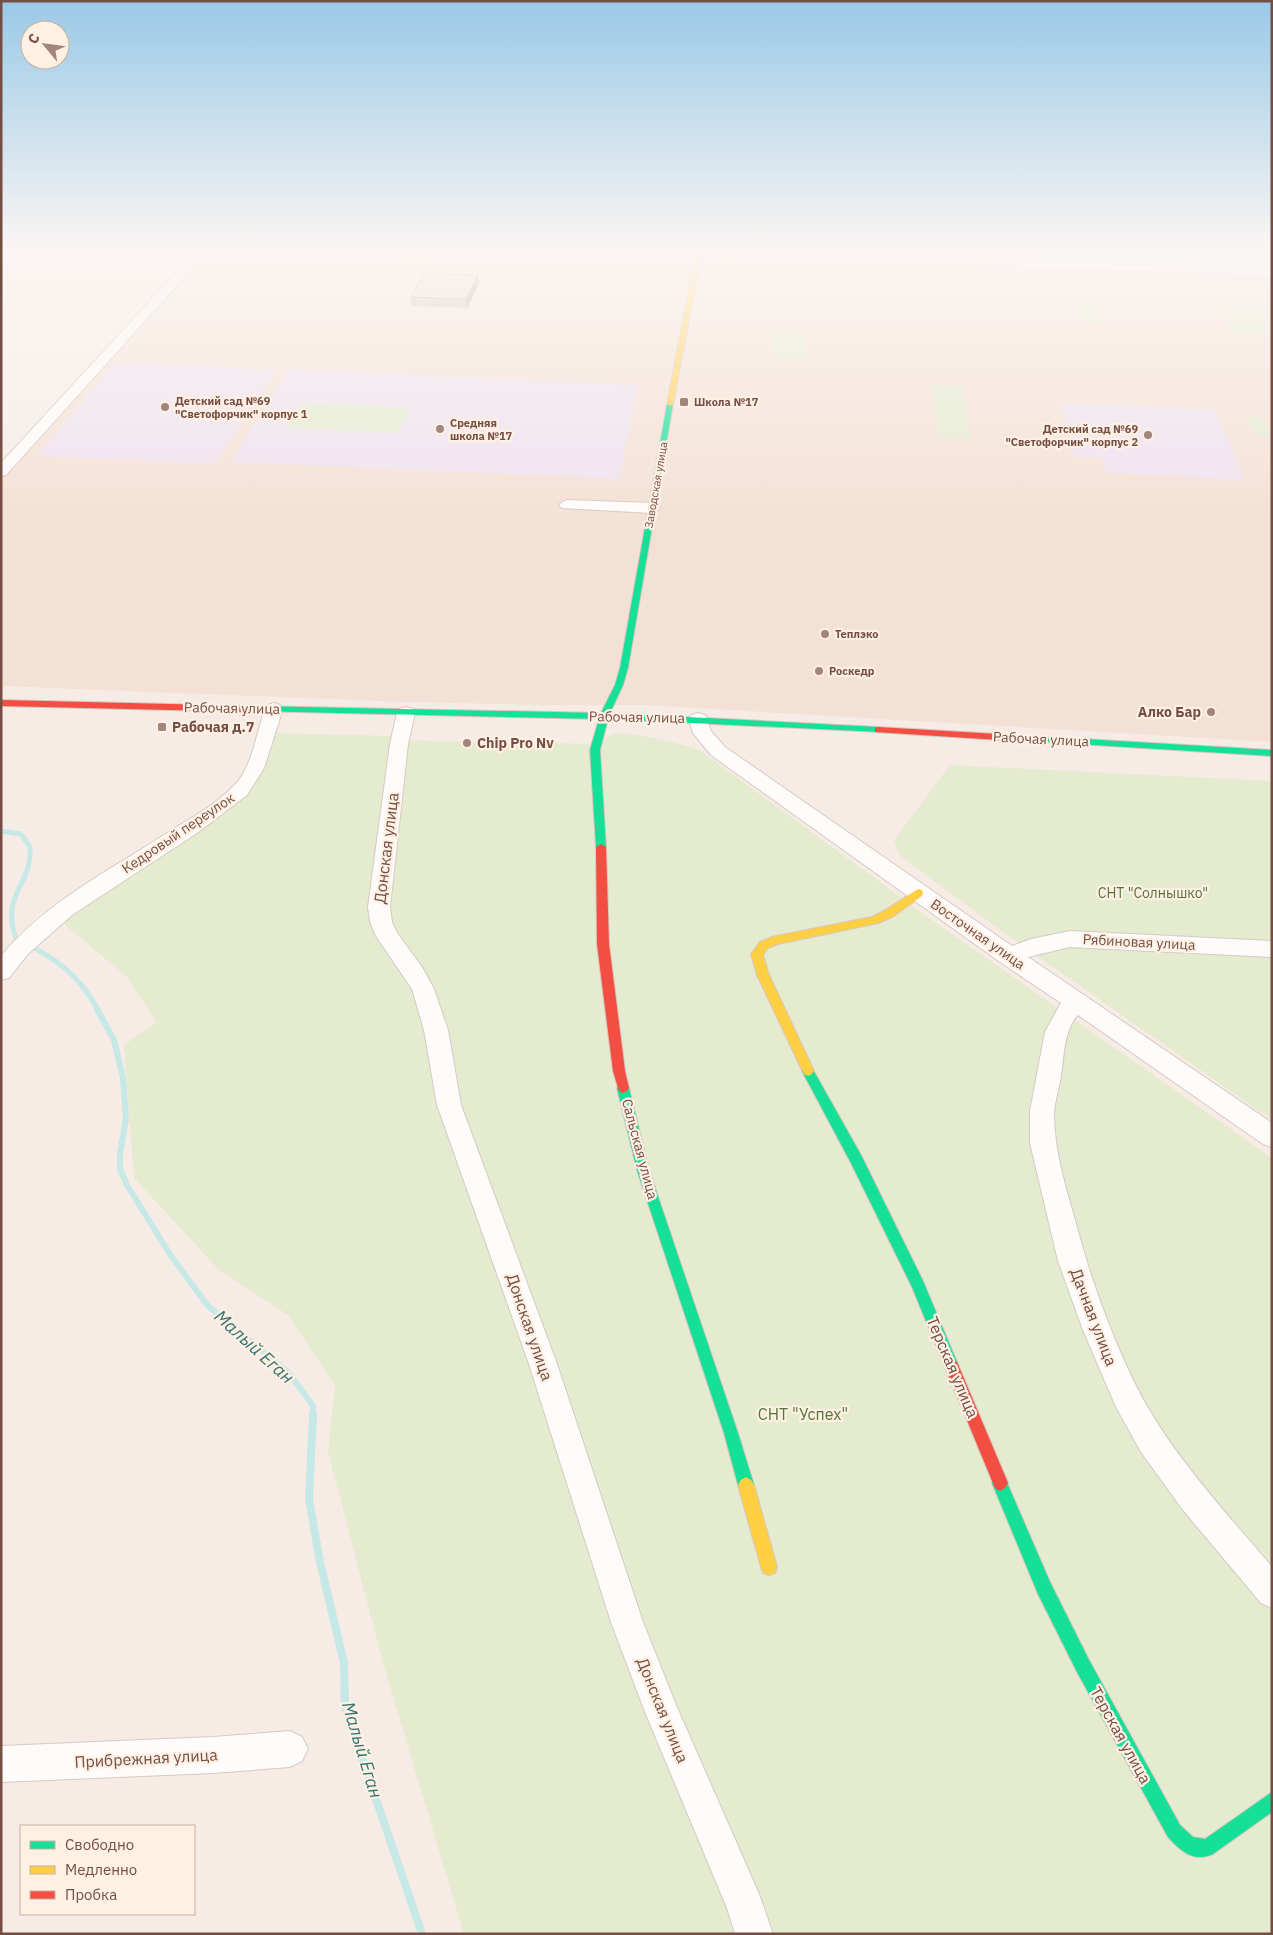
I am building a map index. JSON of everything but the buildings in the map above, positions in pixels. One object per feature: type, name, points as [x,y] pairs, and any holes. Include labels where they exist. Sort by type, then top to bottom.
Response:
[{"type":"street","points":[[1,472],[119,342]]},
{"type":"street","name":"Заводская улица","points":[[604,716],[619,685],[624,668],[682,342]]},
{"type":"street","points":[[567,505],[652,508]]},
{"type":"street","name":"Рабочая улица","points":[[1,703],[698,719],[1272,753]]},
{"type":"street","name":"Кедровый переулок","points":[[1,972],[10,959],[42,927],[83,894],[157,850],[239,792],[252,774],[274,709]]},
{"type":"street","name":"Донская улица","points":[[406,713],[399,744],[380,897],[381,922],[387,936],[414,973],[423,989],[436,1030],[451,1112],[543,1364],[627,1622],[662,1712],[746,1907],[754,1934]]},
{"type":"street","name":"Сальская улица","points":[[604,716],[595,750],[601,824],[603,944],[619,1071],[643,1170],[731,1433],[769,1567]]},
{"type":"street","name":"Восточная улица","points":[[698,719],[702,733],[718,751],[1008,956],[1272,1136]]},
{"type":"street","name":"Терская улица","points":[[918,893],[888,914],[874,920],[776,940],[764,945],[758,954],[763,975],[815,1086],[856,1159],[918,1285],[1044,1588],[1083,1666],[1174,1832],[1189,1846],[1207,1848],[1272,1801]]},
{"type":"street","name":"Рябиновая улица","points":[[1008,956],[1031,947],[1070,939],[1272,949]]},
{"type":"street","name":"Дачная улица","points":[[1076,1002],[1066,1013],[1057,1032],[1042,1111],[1043,1143],[1072,1261],[1097,1330],[1126,1397],[1148,1434],[1194,1499],[1272,1592]]},
{"type":"street","name":"Прибрежная улица","points":[[1,1764],[213,1755],[290,1749]]},
{"type":"shaded area","points":[[112,342],[1272,342],[1272,742],[644,705],[402,702],[1,686],[1,463]]},
{"type":"shaded area","name":"Детский сад №69 \"Светофорчик\" корпус 1","points":[[115,363],[277,370],[214,464],[37,456]]},
{"type":"shaded area","name":"Средняя школа №17","points":[[289,370],[638,385],[619,479],[231,462]]},
{"type":"shaded area","name":"Детский сад №69 \"Светофорчик\" корпус 2","points":[[1062,403],[1215,410],[1245,480],[1106,473],[1102,459],[1074,457]]},
{"type":"green space","points":[[772,342],[805,342],[805,360],[771,359]]},
{"type":"green space","points":[[932,385],[962,387],[971,439],[939,437]]},
{"type":"green space","points":[[302,403],[410,407],[398,433],[287,428]]},
{"type":"green space","points":[[1245,416],[1261,417],[1270,435],[1254,434]]},
{"type":"green space","name":"СНТ \"Успех\"","points":[[271,733],[393,736],[394,740],[602,744],[610,736],[621,733],[656,738],[698,749],[929,918],[1272,1158],[1272,1934],[464,1934],[383,1663],[328,1452],[335,1385],[288,1315],[218,1269],[134,1178],[124,1045],[157,1022],[126,976],[64,924],[68,912],[250,791]]},
{"type":"green space","name":"СНТ \"Солнышко\"","points":[[950,765],[1272,781],[1272,1120],[1004,933],[899,855],[894,840]]},
{"type":"waterway","points":[[1,831],[21,834],[30,847],[30,860],[27,871],[14,900],[12,910],[12,923],[16,939]]},
{"type":"waterway","name":"Малый Еган","points":[[36,949],[72,975],[86,991],[98,1010]]},
{"type":"waterway","name":"Малый Еган","points":[[97,1009],[114,1040],[123,1078],[126,1119],[120,1153],[120,1169],[127,1185],[171,1256],[208,1306],[289,1373],[313,1406],[313,1415]]},
{"type":"waterway","name":"Малый Еган","points":[[313,1415],[309,1499],[320,1562],[344,1663],[345,1708],[422,1934]]},
{"type":"traffic: fast","points":[[601,847],[595,750],[604,716],[619,685],[624,668],[670,404]]},
{"type":"traffic: fast","points":[[254,709],[645,717],[878,730]]},
{"type":"traffic: fast","points":[[1015,738],[1272,753]]},
{"type":"traffic: fast","points":[[808,1071],[856,1159],[918,1285],[952,1367]]},
{"type":"traffic: fast","points":[[623,1088],[643,1170],[731,1433],[746,1485]]},
{"type":"traffic: fast","points":[[1000,1483],[1044,1588],[1083,1666],[1174,1831],[1189,1846],[1207,1848],[1272,1801]]},
{"type":"traffic: slow","points":[[670,404],[682,342]]},
{"type":"traffic: slow","points":[[808,1071],[763,975],[757,954],[764,945],[776,940],[874,920],[888,914],[918,893]]},
{"type":"traffic: slow","points":[[746,1485],[769,1567]]},
{"type":"traffic: jam","points":[[1,703],[254,709]]},
{"type":"traffic: jam","points":[[878,730],[1015,738]]},
{"type":"traffic: jam","points":[[601,847],[603,944],[619,1071],[623,1088]]},
{"type":"traffic: jam","points":[[952,1367],[1000,1483]]},
{"type":"place","name":"Школа №17","points":[[684,402]]},
{"type":"place","name":"Детский сад №69 \"Светофорчик\" корпус 1","points":[[165,407]]},
{"type":"place","name":"Средняя школа №17","points":[[440,429]]},
{"type":"place","name":"Детский сад №69 \"Светофорчик\" корпус 2","points":[[1148,435]]},
{"type":"place","name":"Теплэко","points":[[825,634]]},
{"type":"place","name":"Роскедр","points":[[819,671]]},
{"type":"place","name":"Алко Бар","points":[[1211,712]]},
{"type":"place","name":"Рабочая д.7","points":[[162,727]]},
{"type":"place","name":"Chip Pro Nv","points":[[467,743]]}]
